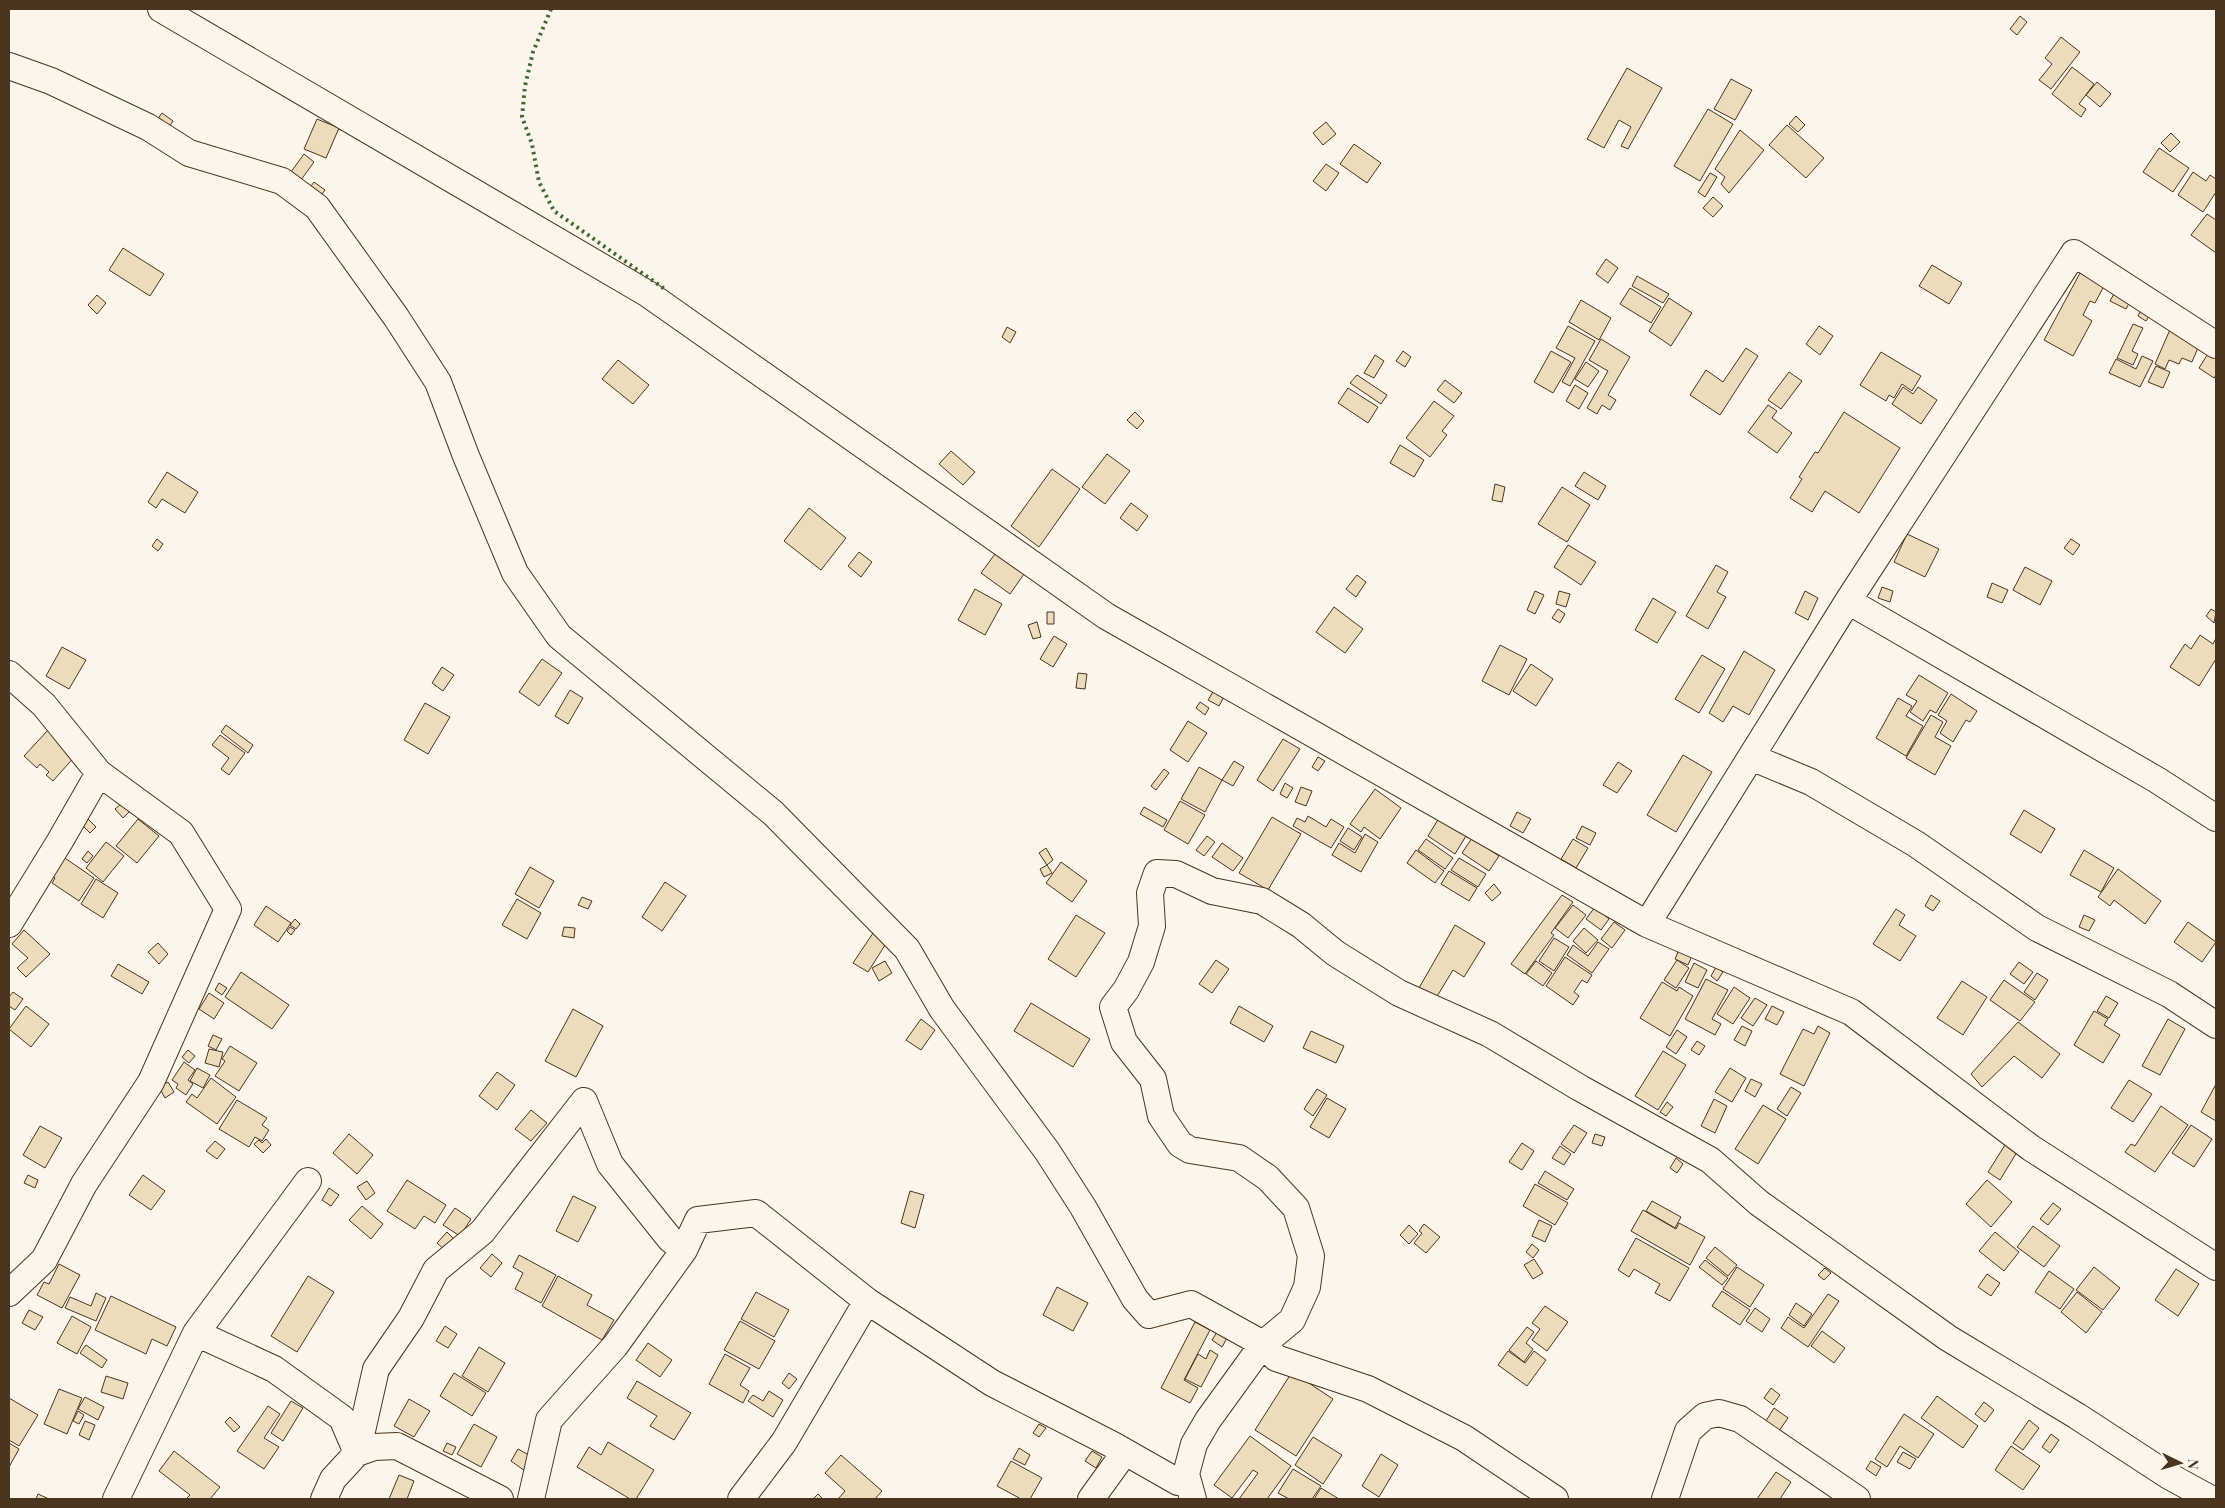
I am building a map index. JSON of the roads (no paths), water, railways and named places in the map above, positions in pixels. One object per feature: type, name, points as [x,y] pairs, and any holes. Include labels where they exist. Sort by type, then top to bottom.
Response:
[{"type":"street","points":[[160,9],[648,294],[1106,616],[1647,924],[1851,1012],[2031,1148],[2216,1267]]},
{"type":"street","points":[[9,66],[51,81],[148,127],[189,153],[282,181],[317,208],[396,317],[438,382],[466,456],[516,573],[558,636],[773,814],[907,949],[942,1009],[1047,1151],[1084,1207],[1135,1299],[1149,1315],[1191,1304],[1263,1344],[1276,1358],[1368,1389],[1464,1438],[1555,1499]]},
{"type":"street","points":[[1647,924],[1848,601],[2074,253],[2216,345]]},
{"type":"street","points":[[1848,601],[2149,775],[2216,818]]},
{"type":"street","points":[[9,674],[44,705],[99,773],[180,833],[228,909],[150,1082],[84,1184],[44,1260],[9,1293]]},
{"type":"street","points":[[1751,757],[1811,782],[1916,844],[2037,928],[2169,994],[2216,1025]]},
{"type":"street","points":[[9,924],[99,773]]},
{"type":"street","points":[[531,1499],[549,1420],[615,1346],[684,1250],[698,1220],[756,1213],[866,1301],[992,1383],[1125,1452],[1178,1482],[1186,1474],[1194,1444],[1208,1420],[1263,1344],[1292,1320],[1307,1287],[1311,1256],[1296,1208],[1268,1178],[1239,1158],[1190,1150],[1180,1144],[1161,1116],[1153,1079],[1124,1042],[1113,1007],[1126,990],[1141,962],[1152,926],[1150,893],[1156,873],[1176,874],[1212,891],[1262,901],[1301,925],[1335,952],[1399,993],[1490,1034],[1580,1088],[1710,1160],[1759,1204],[1948,1338],[2077,1416],[2169,1476],[2210,1499]]},
{"type":"street","points":[[357,1453],[376,1369],[411,1318],[436,1270],[482,1232],[584,1101],[610,1164],[670,1239],[684,1250]]},
{"type":"street","points":[[116,1499],[196,1333],[308,1181]]},
{"type":"street","points":[[741,1499],[784,1442],[866,1301]]},
{"type":"street","points":[[196,1333],[274,1369],[342,1418],[357,1453]]},
{"type":"street","points":[[1666,1499],[1688,1431],[1705,1416],[1719,1413],[1740,1419],[1857,1499]]},
{"type":"street","points":[[324,1499],[333,1479],[357,1453],[374,1447],[397,1446],[500,1499]]},
{"type":"street","points":[[1091,1499],[1125,1452]]},
{"type":"street","points":[[1186,1474],[1193,1499]]}]
